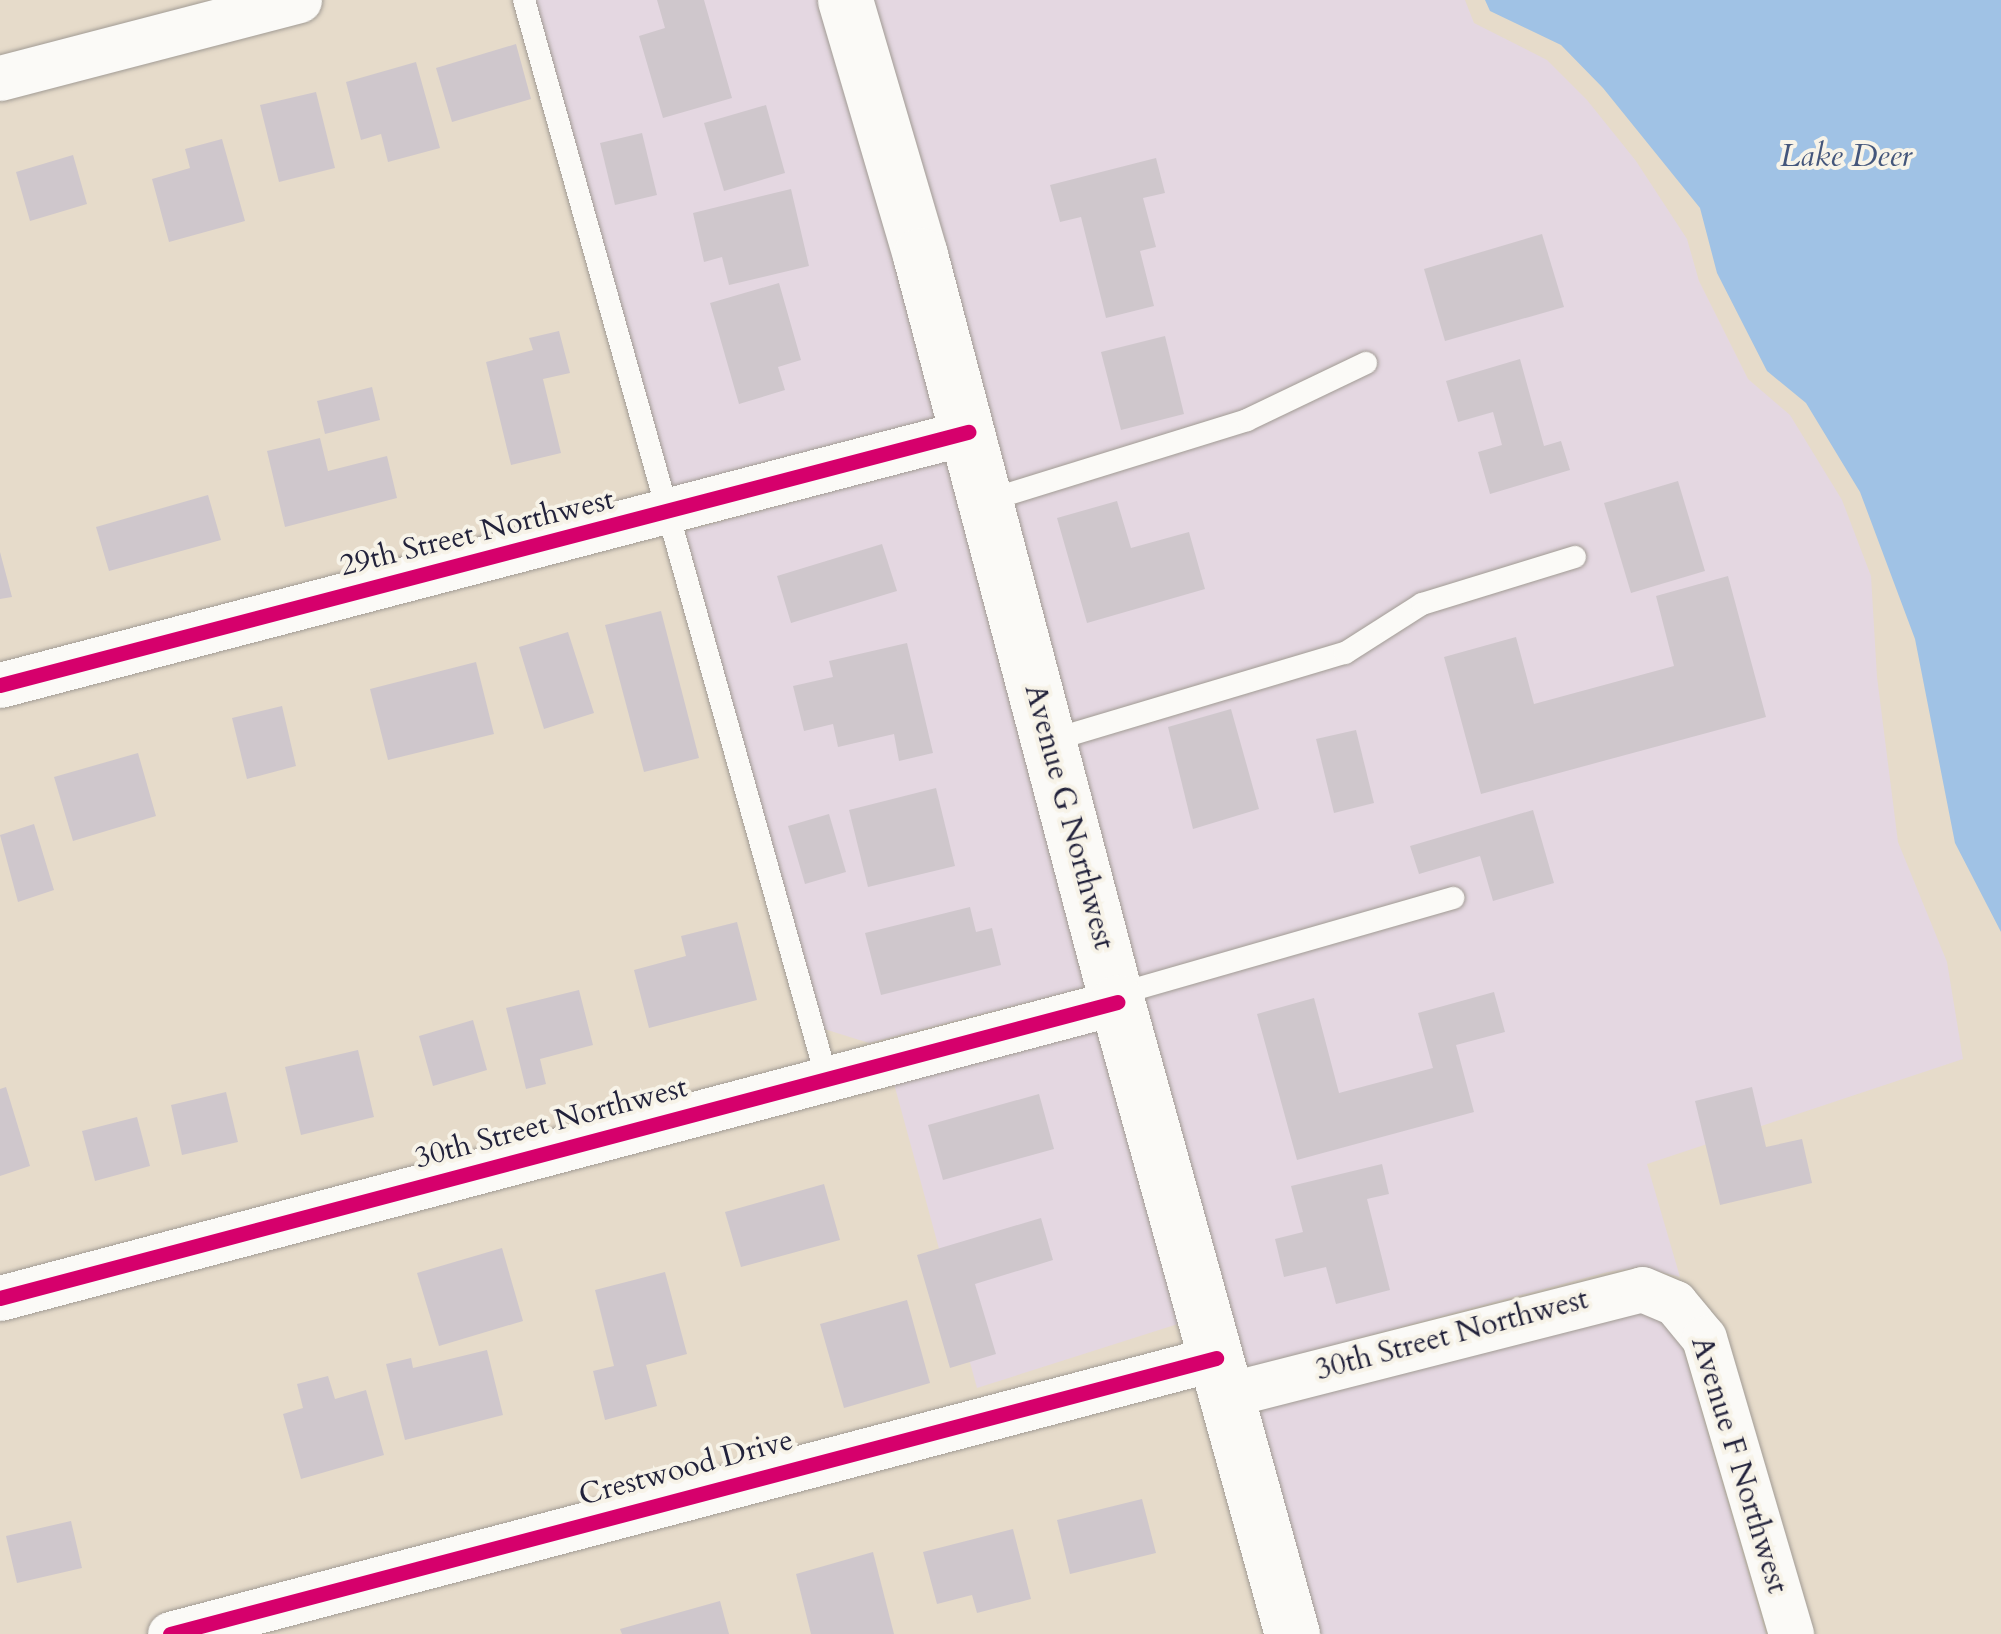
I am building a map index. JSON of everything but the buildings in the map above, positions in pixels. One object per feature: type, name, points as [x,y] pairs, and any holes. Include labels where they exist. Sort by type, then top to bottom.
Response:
[{"type":"main road","name":"Avenue G Northwest","points":[[844,0],[968,432],[1116,998],[1292,1634]]},
{"type":"street","points":[[0,78],[300,0]]},
{"type":"street","name":"29th Street Northwest","points":[[0,685],[668,514],[968,432]]},
{"type":"street","name":"30th Street Northwest","points":[[0,1298],[1116,998]]},
{"type":"street","name":"30th Street Northwest","points":[[1222,1376],[1614,1292],[1642,1288],[1675,1303]]},
{"type":"street","name":"Avenue F Northwest","points":[[1675,1303],[1704,1338],[1714,1364],[1791,1634]]},
{"type":"street","name":"Crestwood Drive","points":[[170,1634],[1222,1376]]},
{"type":"lane","points":[[524,0],[826,1076]]},
{"type":"lane","points":[[986,501],[1247,420],[1366,362]]},
{"type":"lane","points":[[1049,741],[1345,654],[1422,604],[1575,557]]},
{"type":"lane","points":[[1116,998],[1453,898]]},
{"type":"shaded area","points":[[535,0],[820,0],[939,418],[673,491]]},
{"type":"shaded area","points":[[869,0],[1465,0],[1474,23],[1547,60],[1587,100],[1636,161],[1687,239],[1699,281],[1748,379],[1790,415],[1842,500],[1871,576],[1877,677],[1898,842],[1947,962],[1963,1059],[1647,1164],[1680,1277],[1640,1267],[1608,1272],[1244,1369]]},
{"type":"shaded area","points":[[950,459],[1088,987],[869,1043],[821,1028],[685,531]]},
{"type":"shaded area","points":[[1099,1027],[1181,1323],[977,1388],[893,1080]]},
{"type":"shaded area","points":[[1638,1310],[1661,1321],[1683,1348],[1766,1634],[1317,1634],[1255,1410]]},
{"type":"water","name":"Lake Deer","points":[[1485,0],[2001,0],[2001,932],[1955,843],[1915,639],[1860,492],[1806,403],[1767,371],[1717,273],[1700,208],[1603,88],[1561,45],[1490,11]]},
{"type":"cycle path","points":[[0,685],[968,432]]},
{"type":"cycle path","points":[[0,1298],[1117,1002]]},
{"type":"cycle path","points":[[170,1634],[1216,1358]]}]
